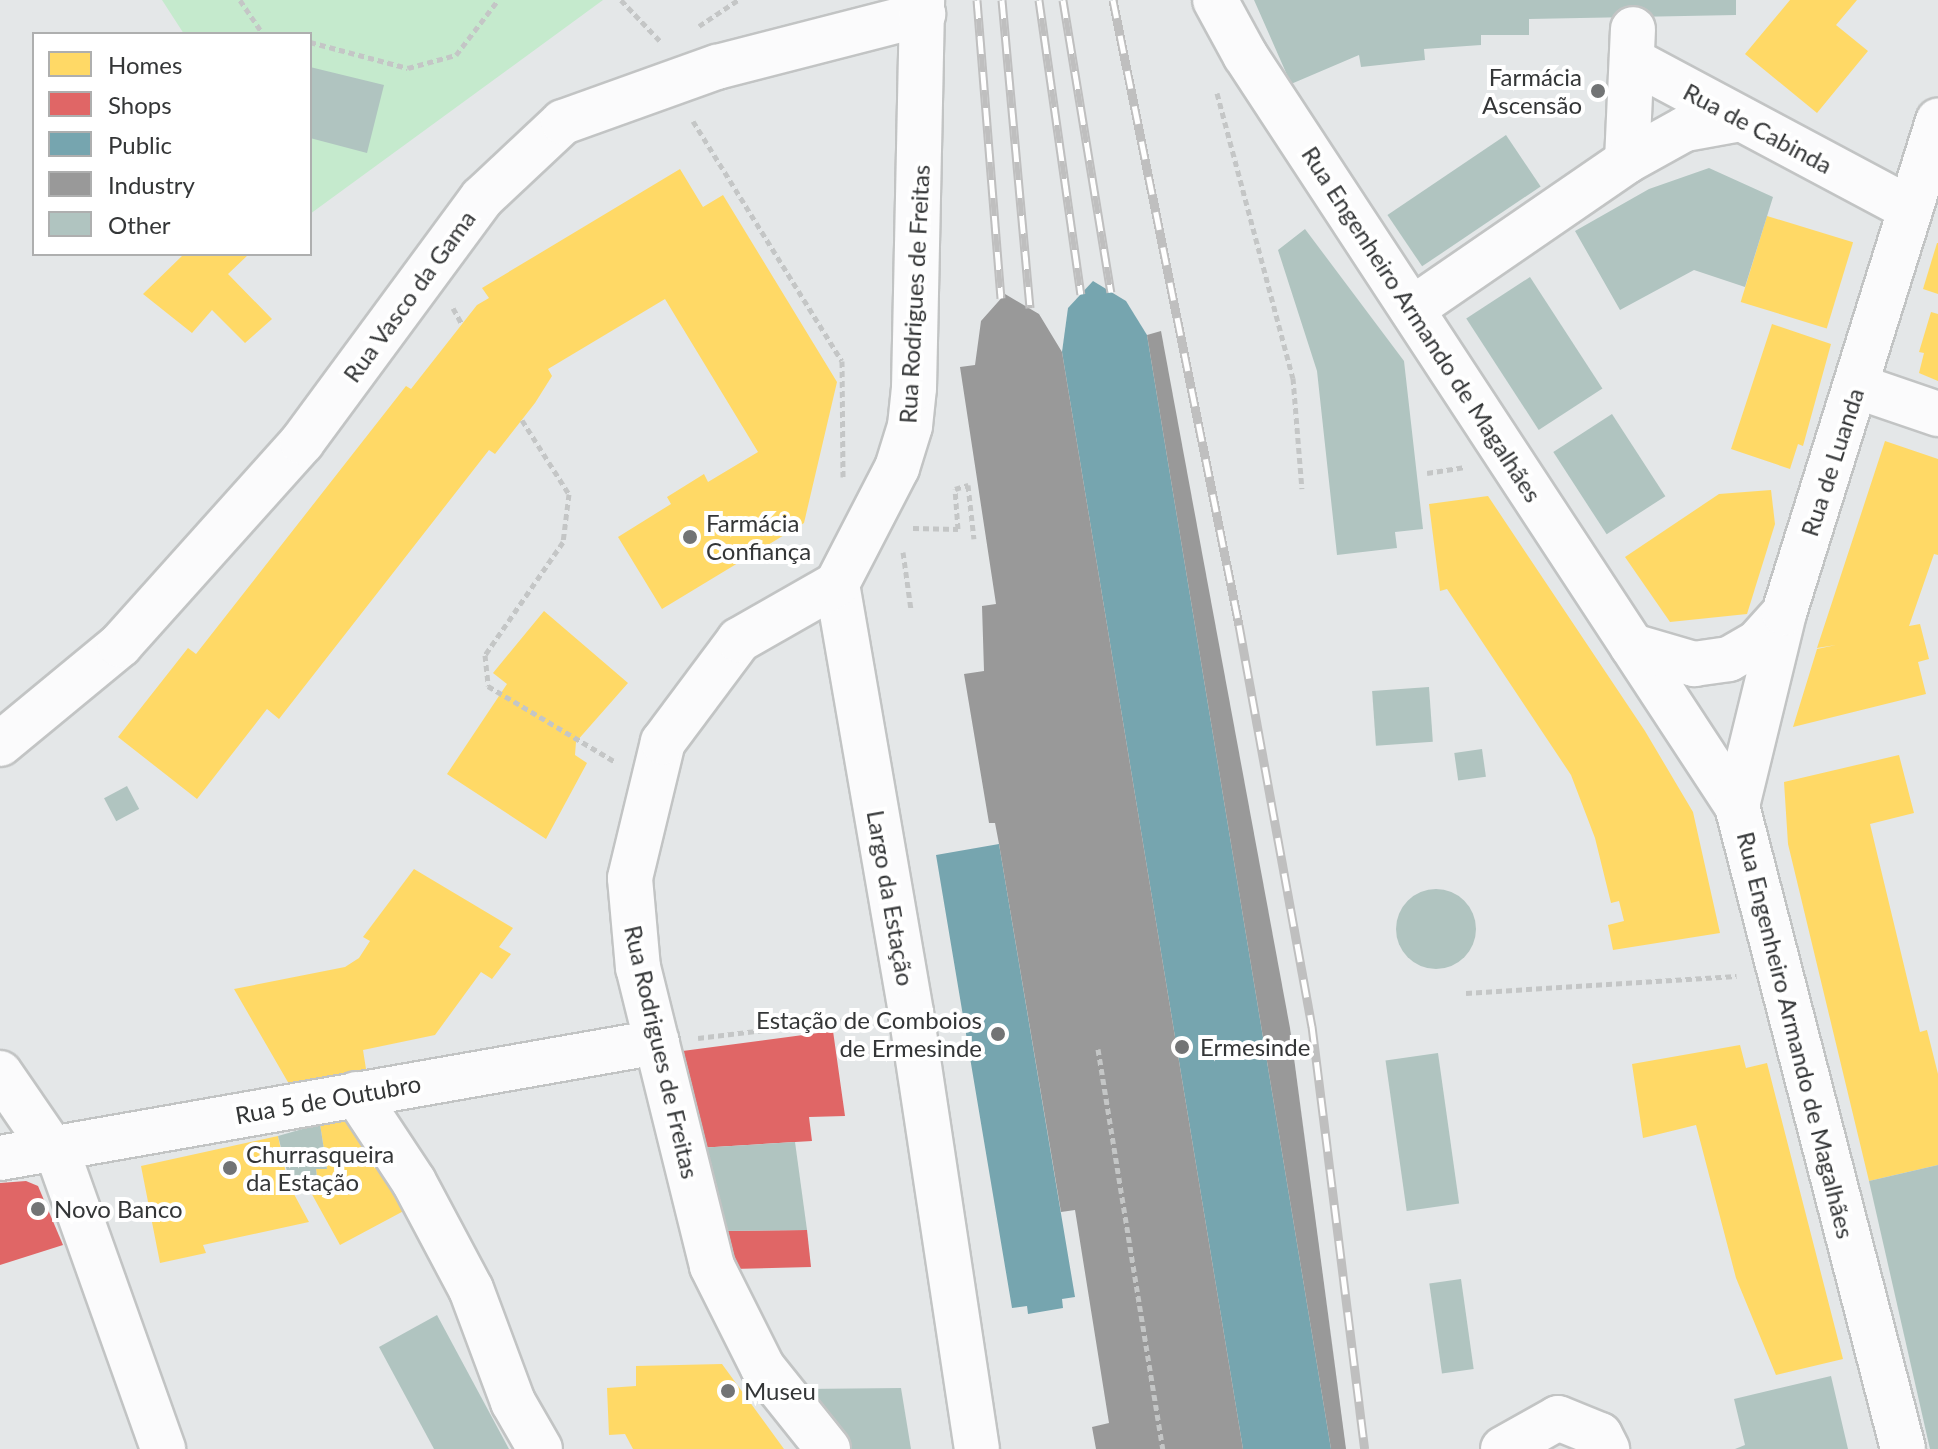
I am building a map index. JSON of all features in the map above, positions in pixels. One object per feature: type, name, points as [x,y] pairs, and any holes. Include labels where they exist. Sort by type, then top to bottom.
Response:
[{"type":"street","name":"Rua Engenheiro Armando de Magalhães","points":[[1215,0],[1412,309],[1737,806],[1903,1449]]},
{"type":"street","name":"Rua Vasco da Gama","points":[[0,744],[120,645],[292,453],[482,198],[563,122],[668,66],[738,61],[919,5]]},
{"type":"street","name":"Rua Rodrigues de Freitas","points":[[828,1449],[763,1368],[712,1266],[638,968],[630,878],[663,742],[739,640],[837,584],[887,520],[913,401],[919,5]]},
{"type":"street","name":"Rua de Cabinda","points":[[1627,161],[1634,45],[1740,119],[1910,209]]},
{"type":"street","points":[[1412,309],[1627,161],[1685,129],[1740,119]]},
{"type":"street","name":"Rua de Luanda","points":[[1737,806],[1784,613],[1938,121]]},
{"type":"street","points":[[1856,386],[1938,414]]},
{"type":"street","name":"Largo da Estação","points":[[837,584],[911,1013],[977,1449]]},
{"type":"street","points":[[1632,646],[1694,664],[1729,659],[1758,642],[1784,613]]},
{"type":"street","name":"Rua 5 de Outubro","points":[[0,1158],[657,1042]]},
{"type":"street","points":[[0,1073],[54,1148],[163,1449]]},
{"type":"street","points":[[356,1094],[414,1182],[471,1289],[513,1402],[540,1449]]},
{"type":"street","points":[[1503,1449],[1558,1418],[1600,1435],[1607,1449]]},
{"type":"path","points":[[240,0],[262,32]]},
{"type":"path","points":[[312,43],[408,68],[456,55],[498,0]]},
{"type":"path","points":[[621,0],[668,66],[842,361],[843,480],[887,520],[958,529],[955,489],[968,485],[974,539]]},
{"type":"path","points":[[690,32],[738,0]]},
{"type":"path","points":[[1230,89],[1216,94],[1293,378],[1302,489]]},
{"type":"path","points":[[522,420],[569,494],[565,530],[563,542],[485,655],[488,686],[653,784]]},
{"type":"path","points":[[1427,473],[1467,466]]},
{"type":"path","points":[[1466,993],[1781,974]]},
{"type":"path","points":[[657,1042],[911,1013]]},
{"type":"path","points":[[1098,1049],[1163,1449]]},
{"type":"green space","points":[[162,0],[603,0],[312,213],[312,32],[183,32]]},
{"type":"building: Homes","points":[[1790,0],[1857,0],[1836,25],[1868,51],[1817,113],[1745,54]]},
{"type":"building: Homes","points":[[680,169],[703,207],[723,195],[837,382],[804,523],[662,609],[618,537],[671,504],[667,497],[704,474],[708,482],[758,452],[665,299],[548,369],[552,376],[535,403],[495,454],[489,450],[279,719],[267,709],[197,799],[118,737],[188,648],[196,654],[406,386],[411,389],[477,305],[489,298],[482,288]]},
{"type":"building: Homes","points":[[1767,216],[1853,242],[1827,328],[1741,302]]},
{"type":"building: Homes","points":[[1938,243],[1938,294],[1923,289]]},
{"type":"building: Homes","points":[[182,256],[247,256],[228,274],[272,319],[245,343],[212,310],[192,333],[143,294]]},
{"type":"building: Homes","points":[[1931,312],[1938,314],[1938,381],[1919,373],[1924,353],[1919,352]]},
{"type":"building: Homes","points":[[1772,324],[1831,344],[1803,446],[1798,444],[1790,469],[1731,449]]},
{"type":"building: Homes","points":[[1885,441],[1938,459],[1938,555],[1934,554],[1909,626],[1920,624],[1929,659],[1918,662],[1926,694],[1793,727],[1817,649],[1836,645],[1817,648]]},
{"type":"building: Homes","points":[[1771,490],[1775,524],[1747,614],[1670,622],[1625,557],[1719,494]]},
{"type":"building: Homes","points":[[1488,496],[1645,731],[1693,812],[1720,933],[1613,950],[1608,925],[1624,921],[1619,901],[1611,903],[1595,838],[1571,775],[1447,589],[1440,591],[1429,504]]},
{"type":"building: Homes","points":[[544,611],[628,683],[576,742],[575,755],[587,763],[546,839],[447,774],[507,684],[493,673]]},
{"type":"building: Homes","points":[[1899,755],[1914,813],[1870,824],[1920,1032],[1927,1030],[1938,1074],[1938,1165],[1869,1181],[1788,844],[1784,782]]},
{"type":"building: Homes","points":[[414,869],[513,928],[499,947],[511,954],[492,979],[481,972],[435,1035],[363,1050],[366,1069],[289,1084],[234,989],[345,967],[359,958],[370,941],[363,937]]},
{"type":"building: Homes","points":[[1740,1045],[1746,1068],[1767,1063],[1843,1359],[1776,1375],[1736,1278],[1696,1125],[1643,1138],[1632,1064]]},
{"type":"building: Homes","points":[[350,1119],[413,1206],[340,1245],[309,1189],[318,1188],[316,1169],[327,1169],[320,1124]]},
{"type":"building: Homes","points":[[278,1136],[288,1183],[309,1222],[203,1245],[206,1253],[160,1263],[141,1166]]},
{"type":"building: Homes","points":[[722,1364],[784,1449],[633,1449],[625,1434],[609,1435],[607,1388],[636,1386],[636,1366]]},
{"type":"building: Shops","points":[[833,1031],[845,1116],[809,1117],[812,1141],[698,1148],[675,1052]]},
{"type":"building: Shops","points":[[26,1181],[38,1186],[63,1245],[0,1265],[0,1183]]},
{"type":"building: Shops","points":[[807,1230],[811,1267],[732,1269],[717,1231]]},
{"type":"building: Public","points":[[1093,281],[1126,301],[1147,335],[1331,1449],[1243,1449],[1062,352],[1068,308]]},
{"type":"building: Public","name":"Estação de Comboios de Ermesinde","points":[[999,844],[1075,1297],[1062,1299],[1063,1308],[1028,1314],[1027,1306],[1012,1308],[936,855]]},
{"type":"building: Industry","points":[[1005,294],[1039,314],[1062,352],[1243,1449],[1096,1449],[1092,1427],[1109,1423],[1075,1210],[1061,1212],[999,844],[995,823],[989,823],[964,674],[984,671],[982,606],[996,604],[960,367],[975,365],[981,321]]},
{"type":"building: Industry","points":[[1161,331],[1290,1028],[1346,1449],[1331,1449],[1147,335]]},
{"type":"building: Other","points":[[1254,0],[1736,0],[1736,15],[1529,19],[1529,35],[1481,35],[1481,45],[1424,49],[1425,60],[1361,67],[1359,55],[1291,84]]},
{"type":"building: Other","points":[[312,67],[384,85],[367,153],[312,139]]},
{"type":"building: Other","points":[[1506,135],[1541,186],[1422,266],[1387,215]]},
{"type":"building: Other","points":[[1709,168],[1773,197],[1745,287],[1694,270],[1620,310],[1575,231],[1649,189]]},
{"type":"building: Other","points":[[1305,229],[1404,361],[1423,529],[1395,532],[1397,548],[1337,555],[1317,371],[1278,250]]},
{"type":"building: Other","points":[[1530,277],[1602,389],[1539,430],[1466,318]]},
{"type":"building: Other","points":[[1612,414],[1665,496],[1607,534],[1553,452]]},
{"type":"building: Other","points":[[1429,687],[1433,742],[1376,746],[1372,691]]},
{"type":"building: Other","points":[[1482,749],[1486,777],[1458,781],[1454,753]]},
{"type":"building: Other","points":[[127,786],[139,809],[116,821],[104,798]]},
{"type":"building: Other","points":[[1436,889],[1451,892],[1464,901],[1473,914],[1476,929],[1473,944],[1464,957],[1451,966],[1436,969],[1421,966],[1408,957],[1399,944],[1396,929],[1399,914],[1408,901],[1421,892]]},
{"type":"building: Other","points":[[1438,1053],[1459,1204],[1407,1211],[1386,1060]]},
{"type":"building: Other","points":[[320,1124],[327,1169],[316,1169],[318,1188],[292,1191],[278,1136]]},
{"type":"building: Other","points":[[795,1142],[807,1230],[717,1231],[698,1148]]},
{"type":"building: Other","points":[[1938,1165],[1938,1449],[1930,1449],[1869,1181]]},
{"type":"building: Other","points":[[1461,1279],[1474,1369],[1442,1374],[1429,1283]]},
{"type":"building: Other","points":[[437,1315],[509,1449],[434,1449],[379,1347]]},
{"type":"building: Other","points":[[1831,1376],[1848,1449],[1735,1449],[1745,1445],[1734,1399]]},
{"type":"building: Other","points":[[901,1388],[911,1449],[845,1449],[803,1389]]},
{"type":"railway","points":[[977,0],[1001,298]]},
{"type":"railway","points":[[1002,0],[1030,308]]},
{"type":"railway","points":[[1039,0],[1081,294]]},
{"type":"railway","points":[[1063,0],[1111,292]]},
{"type":"railway","points":[[1113,0],[1239,625],[1312,1026],[1365,1449]]},
{"type":"place","name":"Farmácia Ascensão","points":[[1598,91]]},
{"type":"place","name":"Farmácia Confiança","points":[[690,537]]},
{"type":"place","name":"Estação de Comboios de Ermesinde","points":[[998,1034]]},
{"type":"place","name":"Ermesinde","points":[[1182,1047]]},
{"type":"place","name":"Churrasqueira da Estação","points":[[230,1168]]},
{"type":"place","name":"Novo Banco","points":[[38,1209]]},
{"type":"place","name":"Museu","points":[[728,1391]]}]
